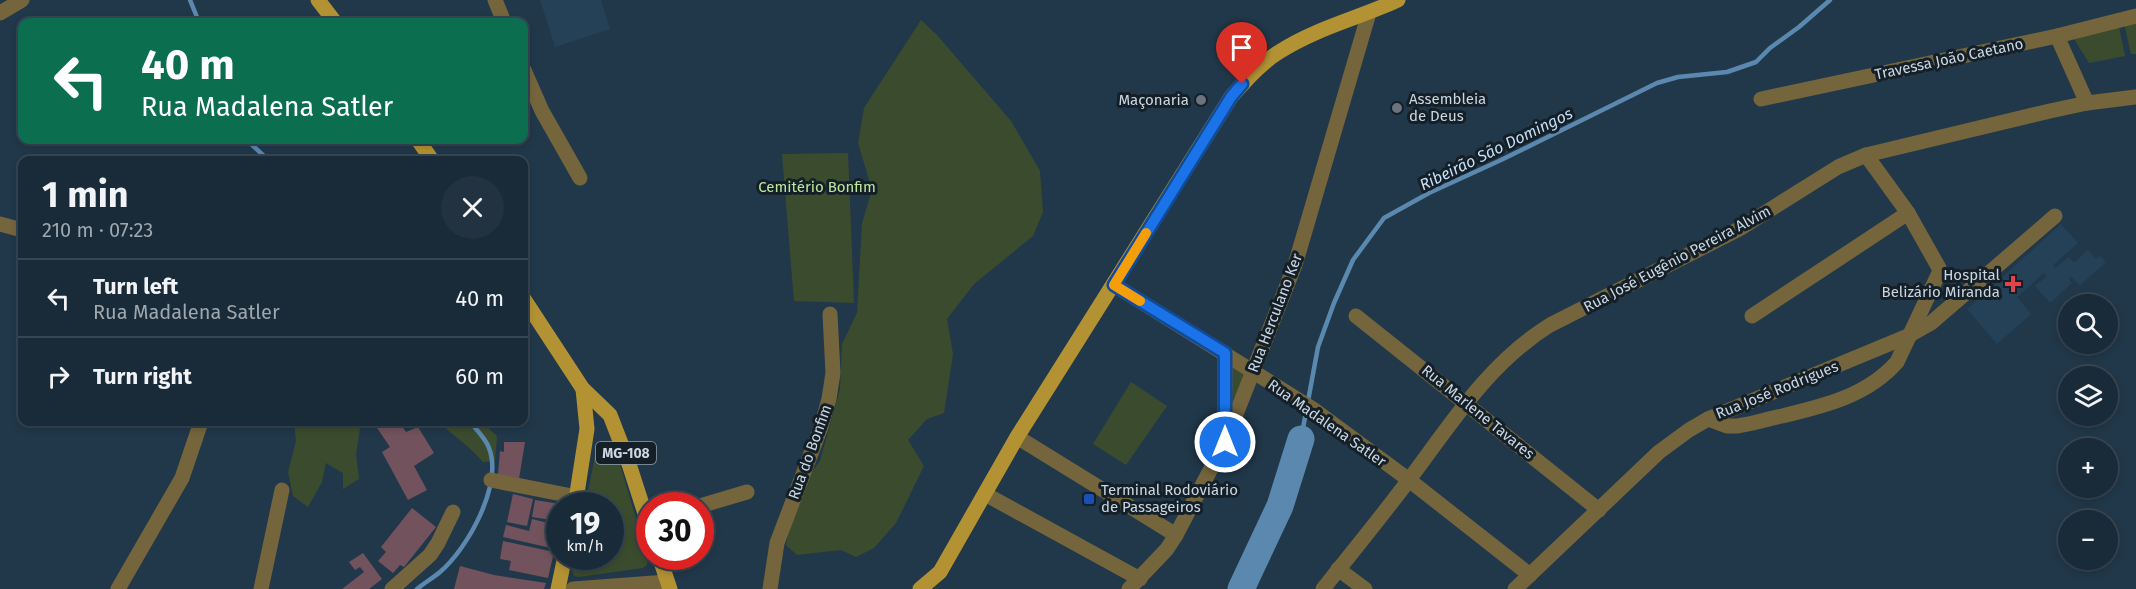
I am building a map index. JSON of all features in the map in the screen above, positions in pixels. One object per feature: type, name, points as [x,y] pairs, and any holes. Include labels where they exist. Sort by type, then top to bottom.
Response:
[{"type":"main road","points":[[318,0],[332,18]]},
{"type":"main road","points":[[920,589],[940,572],[1017,436],[1231,97],[1253,72],[1277,53],[1299,40],[1398,0]]},
{"type":"main road","name":"MG-108","points":[[528,305],[583,389],[610,415],[618,430],[638,492]]},
{"type":"main road","name":"MG-108","points":[[578,492],[588,429],[583,389]]},
{"type":"main road","name":"MG-108","points":[[588,429],[598,420],[610,415]]},
{"type":"main road","points":[[558,589],[562,570]]},
{"type":"main road","points":[[664,570],[669,586]]},
{"type":"street","points":[[0,14],[22,0]]},
{"type":"street","points":[[495,0],[502,18]]},
{"type":"street","name":"Rua Herculano Ker","points":[[1134,584],[1176,536],[1225,442],[1295,265],[1370,13]]},
{"type":"street","name":"Travessa João Caetano","points":[[1761,99],[2057,36],[2136,16]]},
{"type":"street","points":[[2057,36],[2087,103]]},
{"type":"street","points":[[528,79],[542,111],[580,178]]},
{"type":"street","name":"Rua José Eugênio Pereira Alvim","points":[[1323,589],[1501,362],[1522,343],[1542,330],[1741,228],[1838,168],[1866,155],[2087,103],[2136,98]]},
{"type":"street","points":[[1708,419],[1727,426],[1737,426],[1825,406],[1861,391],[1890,370],[1897,362],[1939,273],[1939,268],[1908,213],[1866,155]]},
{"type":"street","points":[[1752,316],[1908,213]]},
{"type":"street","name":"Rua José Rodrigues","points":[[1515,589],[1659,452],[1689,429],[1908,336],[1931,323],[2055,216]]},
{"type":"street","points":[[0,224],[18,229]]},
{"type":"street","name":"Rua Madalena Satler","points":[[1114,285],[1313,410],[1409,480],[1530,575]]},
{"type":"street","name":"Rua do Bonfim","points":[[770,589],[777,543],[829,399],[833,373],[830,314]]},
{"type":"street","name":"Rua Marlene Tavares","points":[[1356,316],[1599,510]]},
{"type":"street","points":[[1225,353],[1225,442]]},
{"type":"street","points":[[118,589],[182,478],[200,426]]},
{"type":"street","points":[[1017,436],[1176,536]]},
{"type":"street","points":[[491,480],[546,494]]},
{"type":"street","points":[[261,589],[282,490]]},
{"type":"street","points":[[714,502],[747,492]]},
{"type":"street","points":[[985,494],[1134,584]]},
{"type":"street","points":[[392,589],[430,555],[453,512]]},
{"type":"street","points":[[1338,569],[1365,589]]},
{"type":"street","points":[[573,589],[669,586]]},
{"type":"shaded area","points":[[540,0],[601,0],[610,29],[555,47]]},
{"type":"shaded area","name":"Hospital Belizário Miranda","points":[[2061,224],[2078,243],[2053,265],[2055,268],[2069,257],[2074,263],[2088,250],[2096,259],[2100,256],[2106,262],[2080,285],[2071,276],[2069,279],[2072,283],[2050,303],[2035,286],[2047,276],[2044,273],[2017,297],[2031,314],[1997,344],[1967,309]]},
{"type":"green space","points":[[921,20],[937,35],[1011,121],[1040,171],[1043,212],[1033,236],[974,284],[947,319],[953,354],[944,413],[927,419],[908,440],[924,466],[896,523],[874,548],[856,557],[841,550],[797,555],[786,545],[790,526],[807,478],[820,461],[840,389],[842,344],[857,313],[862,223],[872,190],[858,143],[864,108]]},
{"type":"green space","points":[[2136,20],[2136,54],[2131,54],[2124,23]]},
{"type":"green space","points":[[2118,22],[2125,56],[2089,63],[2071,34]]},
{"type":"green space","name":"Cemitério Bonfim","points":[[848,153],[854,303],[794,301],[782,154]]},
{"type":"green space","points":[[1228,361],[1245,373],[1235,408]]},
{"type":"green space","points":[[1131,382],[1167,406],[1126,465],[1093,444]]},
{"type":"green space","points":[[294,426],[360,426],[356,454],[359,479],[343,489],[343,473],[326,463],[322,482],[308,507],[293,496],[288,472],[296,441]]},
{"type":"green space","points":[[444,426],[486,426],[497,436],[495,461],[483,462]]},
{"type":"green space","points":[[602,442],[609,443],[615,448],[636,519],[636,569],[579,577],[574,576],[572,570],[624,570],[624,492],[588,492],[597,447]]},
{"type":"building","points":[[376,426],[402,426],[406,432],[418,427],[434,453],[414,466],[427,490],[408,500],[382,452],[390,447]]},
{"type":"building","points":[[504,442],[525,442],[519,479],[498,475],[500,451],[504,452]]},
{"type":"building","points":[[513,494],[533,499],[527,526],[507,522]]},
{"type":"building","points":[[535,500],[546,502],[546,519],[532,517]]},
{"type":"building","points":[[412,508],[436,527],[404,567],[400,565],[393,573],[378,561],[386,552],[381,547]]},
{"type":"building","points":[[532,519],[546,522],[546,547],[503,537],[506,525],[529,531]]},
{"type":"building","points":[[503,541],[546,550],[546,570],[550,570],[548,578],[509,570],[511,561],[500,559]]},
{"type":"building","points":[[363,553],[382,579],[369,589],[342,589],[364,572],[360,567],[355,570],[349,562]]},
{"type":"building","points":[[460,566],[494,575],[546,583],[544,589],[454,589]]},
{"type":"waterway","points":[[190,0],[197,18]]},
{"type":"waterway","name":"Ribeirão São Domingos","points":[[1301,439],[1318,347],[1334,303],[1353,260],[1384,218],[1429,193],[1657,83],[1678,77],[1727,72],[1756,62],[1830,0]]},
{"type":"waterway","points":[[251,144],[264,156]]},
{"type":"waterway","points":[[417,589],[440,572],[461,548],[472,532],[487,497],[492,463],[489,448],[473,426]]},
{"type":"waterway","points":[[1241,589],[1280,506],[1301,439]]},
{"type":"slow traffic","points":[[1140,301],[1114,285],[1146,233]]},
{"type":"place","name":"Maçonaria","points":[[1201,100]]},
{"type":"place","name":"Assembleia de Deus","points":[[1397,108]]},
{"type":"place","name":"Hospital Belizário Miranda","points":[[2013,284]]},
{"type":"place","name":"Terminal Rodoviário de Passageiros","points":[[1089,499]]},
{"type":"route","points":[[1225,442],[1225,353],[1114,285],[1231,97],[1242,84]]}]
